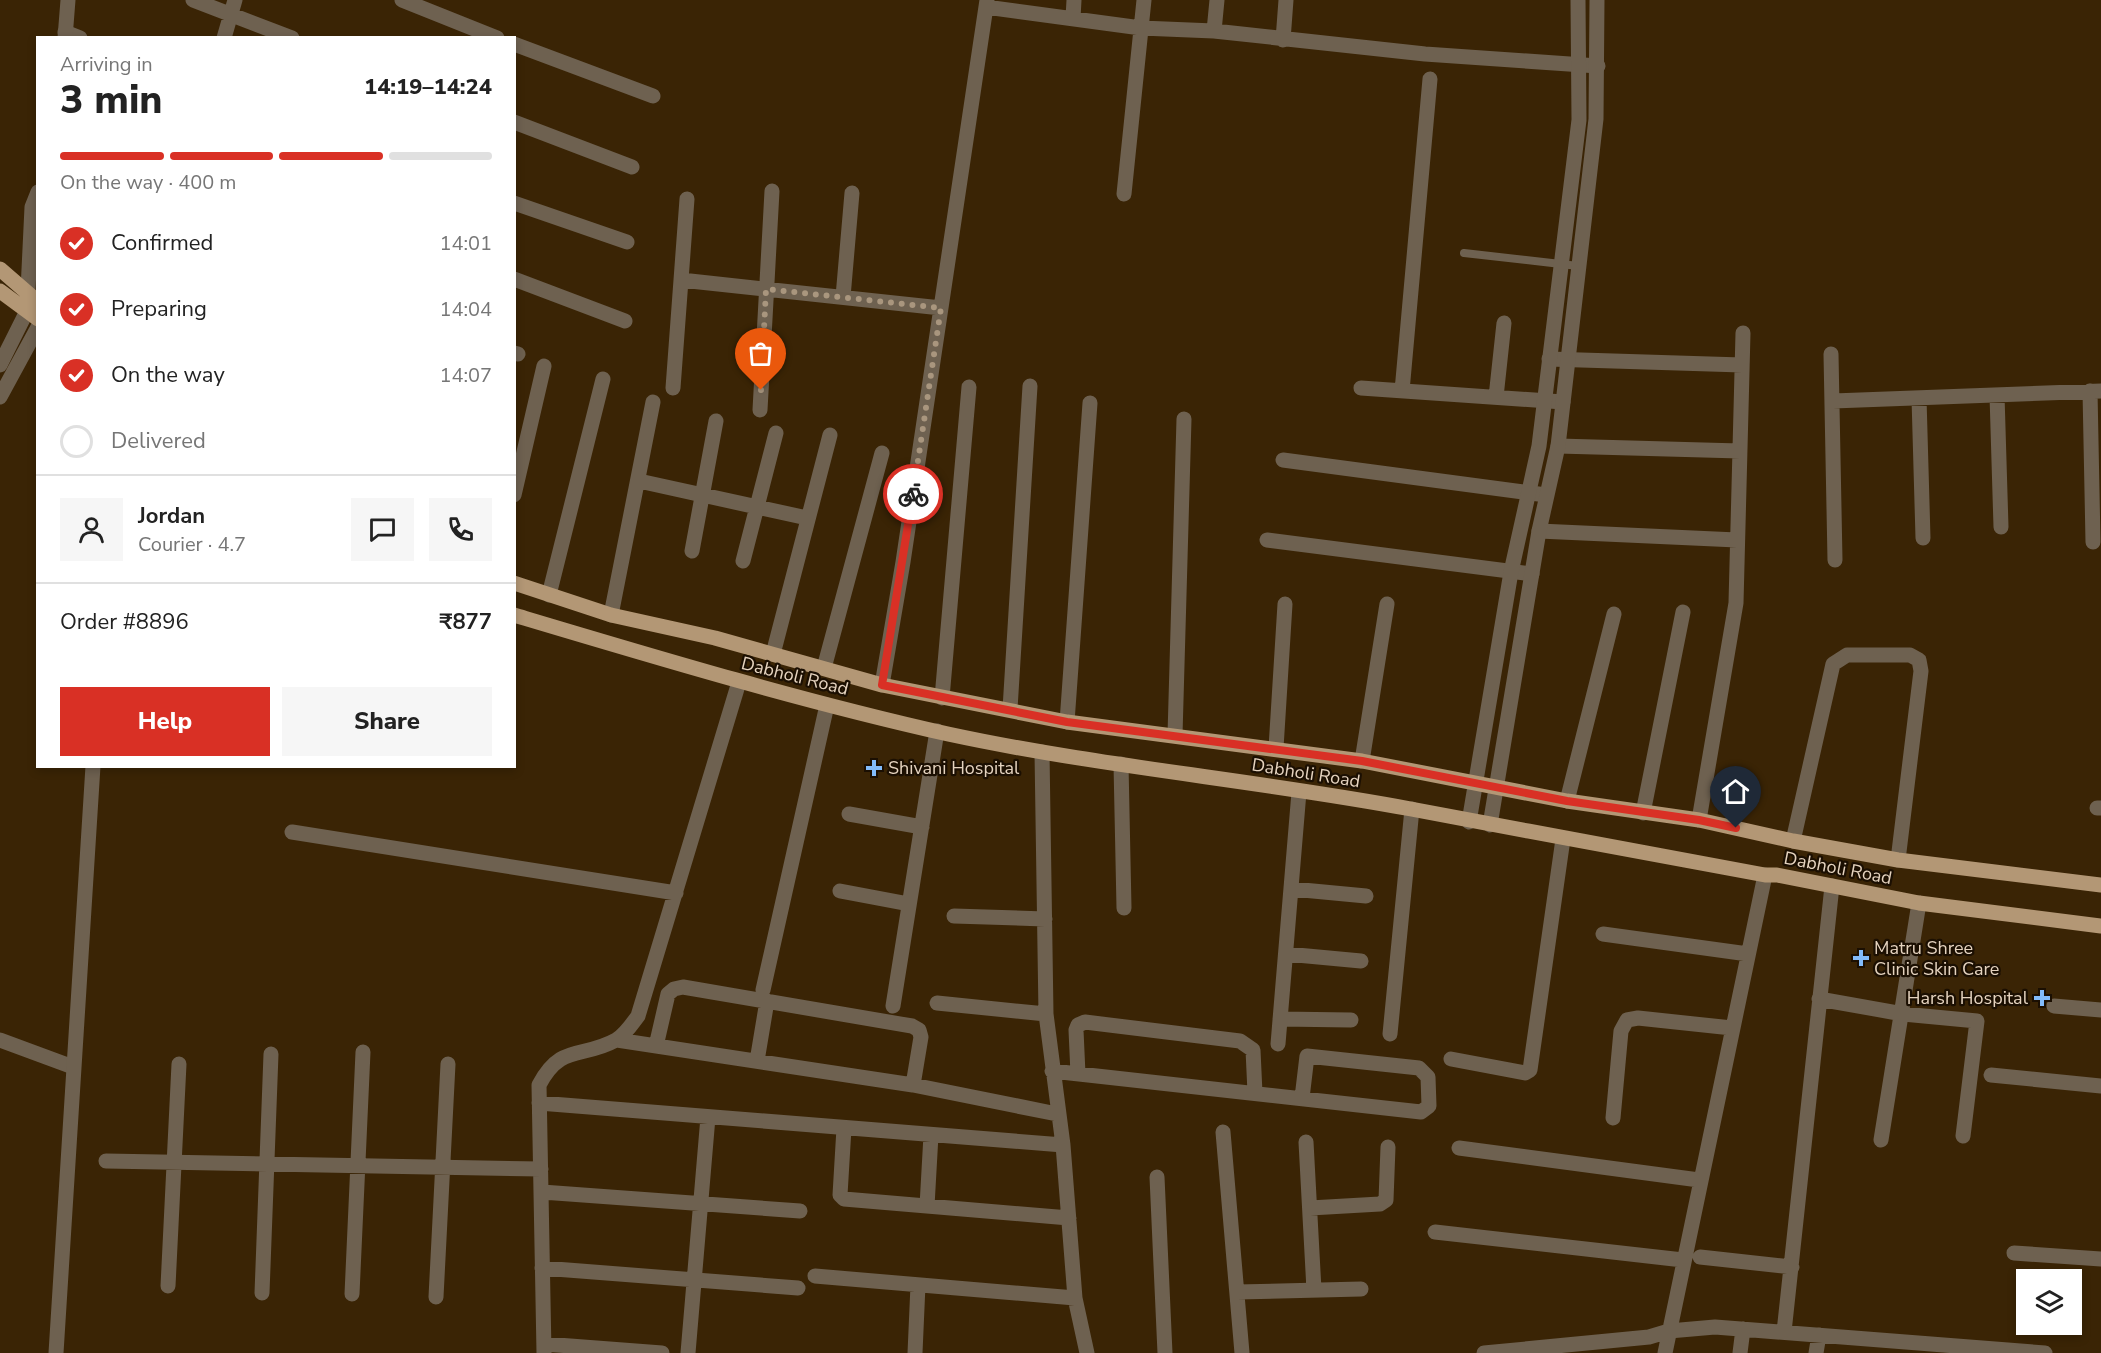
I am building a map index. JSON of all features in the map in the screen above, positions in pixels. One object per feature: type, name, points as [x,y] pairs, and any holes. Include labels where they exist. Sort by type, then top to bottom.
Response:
[{"type":"main road","points":[[0,269],[32,307]]},
{"type":"main road","points":[[0,291],[32,307]]},
{"type":"main road","name":"Dabholi Road","points":[[516,584],[611,615],[773,654],[882,685],[1067,722],[1362,761],[1477,781],[1567,801],[1699,820],[1793,841],[1898,860],[2101,885]]},
{"type":"main road","name":"Dabholi Road","points":[[516,616],[739,682],[827,705],[937,731],[1042,752],[1412,809],[1469,822],[1765,875],[1777,875],[1919,903],[2101,927]]},
{"type":"street","points":[[65,35],[68,0]]},
{"type":"street","points":[[193,0],[233,7],[288,36]]},
{"type":"street","points":[[402,0],[456,30],[487,36]]},
{"type":"street","points":[[1073,18],[1074,0]]},
{"type":"street","points":[[1124,194],[1144,0]]},
{"type":"street","points":[[1214,31],[1216,0]]},
{"type":"street","points":[[1283,40],[1287,0]]},
{"type":"street","points":[[1469,822],[1511,572],[1539,446],[1579,120],[1578,0]]},
{"type":"street","points":[[1490,825],[1539,531],[1558,446],[1589,174],[1598,66],[1597,0]]},
{"type":"street","points":[[882,685],[986,3],[1141,28],[1214,31],[1283,40],[1598,66]]},
{"type":"street","points":[[225,36],[233,7]]},
{"type":"street","points":[[516,45],[653,96]]},
{"type":"street","points":[[1402,391],[1430,79]]},
{"type":"street","points":[[516,123],[632,167]]},
{"type":"street","points":[[1572,173],[1589,174]]},
{"type":"street","points":[[760,410],[772,191]]},
{"type":"street","points":[[843,297],[852,193]]},
{"type":"street","points":[[0,365],[32,307],[32,207],[36,197]]},
{"type":"street","points":[[673,388],[687,200]]},
{"type":"street","points":[[516,204],[627,242]]},
{"type":"street","points":[[516,280],[625,321]]},
{"type":"street","points":[[681,280],[941,308]]},
{"type":"street","points":[[1496,397],[1504,323]]},
{"type":"street","points":[[0,397],[36,331]]},
{"type":"street","points":[[1699,820],[1734,620],[1743,333]]},
{"type":"street","points":[[1831,354],[1835,560]]},
{"type":"street","points":[[1549,359],[1742,365]]},
{"type":"street","points":[[516,486],[544,366]]},
{"type":"street","points":[[549,595],[603,379]]},
{"type":"street","points":[[1010,709],[1030,386]]},
{"type":"street","points":[[942,698],[969,387]]},
{"type":"street","points":[[1361,388],[1563,402]]},
{"type":"street","points":[[1833,401],[2096,391],[2093,542]]},
{"type":"street","points":[[1997,395],[2001,527]]},
{"type":"street","points":[[1919,398],[1923,538]]},
{"type":"street","points":[[611,615],[639,481],[652,402]]},
{"type":"street","points":[[1067,722],[1090,403]]},
{"type":"street","points":[[1175,735],[1184,419]]},
{"type":"street","points":[[692,551],[716,421]]},
{"type":"street","points":[[743,561],[776,433]]},
{"type":"street","points":[[773,654],[830,435]]},
{"type":"street","points":[[1558,446],[1740,451]]},
{"type":"street","points":[[824,668],[882,453]]},
{"type":"street","points":[[1283,460],[1546,495]]},
{"type":"street","points":[[639,481],[807,518]]},
{"type":"street","points":[[1539,531],[1737,540]]},
{"type":"street","points":[[1267,540],[1532,574]]},
{"type":"street","points":[[1276,748],[1285,604]]},
{"type":"street","points":[[1362,761],[1387,604]]},
{"type":"street","points":[[1643,813],[1683,612]]},
{"type":"street","points":[[1567,801],[1614,614]]},
{"type":"street","points":[[1498,652],[1518,656]]},
{"type":"street","points":[[1793,841],[1833,664],[1847,655],[1910,655],[1919,660],[1921,671],[1898,860]]},
{"type":"street","points":[[617,1040],[638,1016],[739,682]]},
{"type":"street","points":[[757,1061],[765,996],[827,705]]},
{"type":"street","points":[[893,1006],[937,731]]},
{"type":"street","points":[[1042,752],[1046,1014],[1057,1114],[1063,1145],[1075,1298],[1087,1353]]},
{"type":"street","points":[[1121,764],[1124,908]]},
{"type":"street","points":[[56,1353],[93,768]]},
{"type":"street","points":[[1278,1044],[1299,792]]},
{"type":"street","points":[[1390,1034],[1412,809]]},
{"type":"street","points":[[849,813],[922,827]]},
{"type":"street","points":[[292,832],[676,893]]},
{"type":"street","points":[[1451,1059],[1525,1073],[1530,1070],[1563,839]]},
{"type":"street","points":[[1665,1353],[1699,1180],[1765,875]]},
{"type":"street","points":[[1784,1332],[1832,886]]},
{"type":"street","points":[[1292,889],[1366,896]]},
{"type":"street","points":[[840,891],[909,904]]},
{"type":"street","points":[[1881,1140],[1919,903]]},
{"type":"street","points":[[954,916],[1045,919]]},
{"type":"street","points":[[1604,934],[1748,954]]},
{"type":"street","points":[[1286,954],[1361,961]]},
{"type":"street","points":[[656,1046],[668,994],[674,988],[765,996],[919,1030],[921,1036],[913,1085]]},
{"type":"street","points":[[1819,999],[1903,1014],[1977,1021],[1963,1136]]},
{"type":"street","points":[[937,1003],[1046,1014]]},
{"type":"street","points":[[2054,1006],[2101,1010]]},
{"type":"street","points":[[1613,1118],[1621,1031],[1627,1020],[1638,1018],[1732,1028]]},
{"type":"street","points":[[1280,1019],[1351,1020]]},
{"type":"street","points":[[1078,1074],[1076,1030],[1078,1025],[1085,1022],[1240,1041],[1253,1050],[1255,1093]]},
{"type":"street","points":[[0,1040],[73,1067]]},
{"type":"street","points":[[662,1353],[544,1348],[539,1085],[548,1068],[564,1056],[617,1040],[913,1085],[1057,1114]]},
{"type":"street","points":[[352,1294],[363,1052]]},
{"type":"street","points":[[262,1293],[272,1054]]},
{"type":"street","points":[[1053,1071],[1421,1112],[1429,1106],[1428,1077],[1425,1071],[1419,1068],[1307,1056],[1302,1098]]},
{"type":"street","points":[[168,1286],[179,1064]]},
{"type":"street","points":[[436,1297],[448,1064]]},
{"type":"street","points":[[1991,1075],[2101,1086]]},
{"type":"street","points":[[539,1103],[1063,1145]]},
{"type":"street","points":[[688,1353],[708,1117]]},
{"type":"street","points":[[844,1128],[840,1195],[844,1199],[1069,1218]]},
{"type":"street","points":[[1223,1132],[1242,1353]]},
{"type":"street","points":[[927,1206],[931,1134]]},
{"type":"street","points":[[1306,1142],[1314,1290]]},
{"type":"street","points":[[1310,1208],[1380,1204],[1386,1200],[1388,1147]]},
{"type":"street","points":[[1460,1148],[1699,1180]]},
{"type":"street","points":[[106,1161],[541,1169]]},
{"type":"street","points":[[1157,1177],[1165,1353]]},
{"type":"street","points":[[542,1191],[800,1211]]},
{"type":"street","points":[[1435,1232],[1683,1260]]},
{"type":"street","points":[[2014,1253],[2101,1259]]},
{"type":"street","points":[[1701,1257],[1792,1267]]},
{"type":"street","points":[[542,1268],[798,1288]]},
{"type":"street","points":[[815,1276],[1075,1298]]},
{"type":"street","points":[[915,1353],[918,1285]]},
{"type":"street","points":[[1237,1292],[1361,1289]]},
{"type":"street","points":[[1484,1353],[1649,1337],[1669,1331],[1715,1327],[1819,1335],[1896,1347],[2045,1353]]},
{"type":"street","points":[[1740,1353],[1743,1329]]},
{"type":"street","points":[[1816,1353],[1819,1335]]},
{"type":"lane","points":[[1464,253],[1578,266]]},
{"type":"way so far","points":[[761,390],[766,289],[941,308],[913,494]]},
{"type":"place","name":"Shivani Hospital","points":[[874,768]]},
{"type":"place","name":"Matru Shree Clinic Skin Care","points":[[1861,958]]},
{"type":"place","name":"Harsh Hospital","points":[[2042,998]]},
{"type":"route","points":[[913,494],[882,685],[1067,722],[1362,761],[1477,781],[1567,801],[1699,820],[1736,828]]}]
